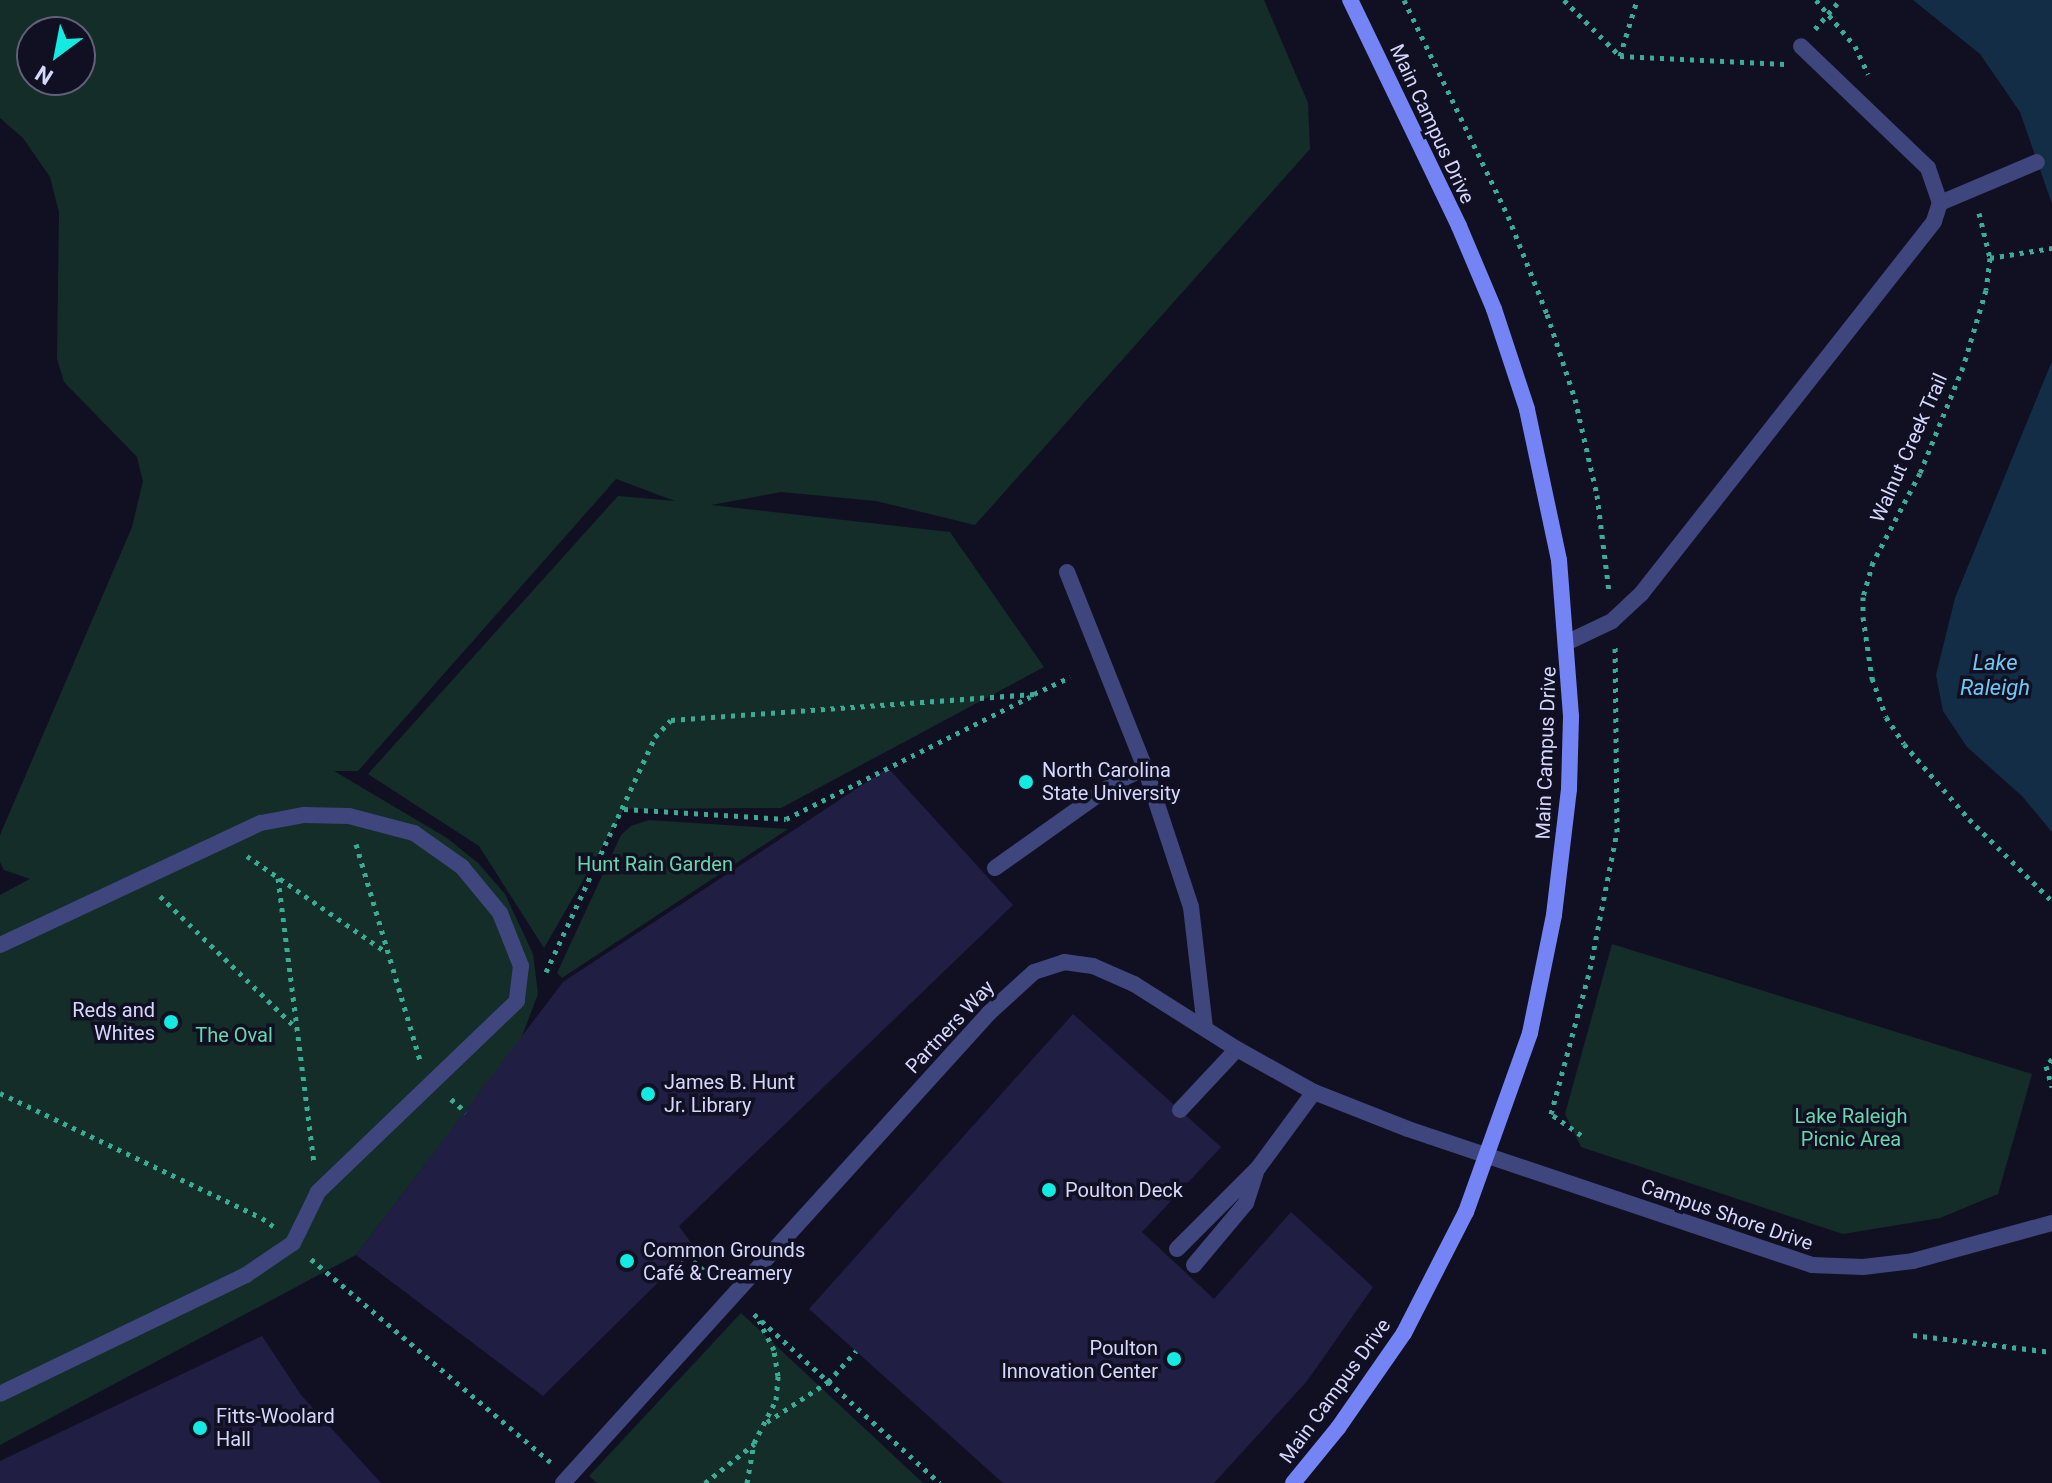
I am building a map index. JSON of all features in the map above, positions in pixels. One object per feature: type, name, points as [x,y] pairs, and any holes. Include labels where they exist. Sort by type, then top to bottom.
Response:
[{"type":"street","name":"Main Campus Drive","points":[[1293,1483],[1338,1428],[1404,1333],[1466,1212],[1530,1033],[1554,915],[1569,789],[1571,716],[1568,642],[1559,560],[1544,480],[1512,359],[1459,226],[1350,0]]},
{"type":"street","points":[[1568,642],[1612,621],[1641,594],[1934,221],[1940,203],[1928,168],[1801,46]]},
{"type":"street","points":[[1940,203],[1973,192],[2037,162]]},
{"type":"street","points":[[1067,572],[1145,768],[1191,907],[1205,1028]]},
{"type":"street","points":[[995,868],[1116,782],[1145,768]]},
{"type":"street","points":[[0,945],[223,840],[275,820],[304,815],[349,816],[414,833],[442,851],[484,891],[512,936],[521,966],[517,1001],[318,1192],[293,1243],[246,1275],[0,1394]]},
{"type":"street","name":"Partners Way","points":[[563,1483],[979,1025],[1034,972],[1064,962],[1093,966],[1134,984],[1237,1049],[1314,1092],[1408,1129],[1487,1155]]},
{"type":"street","points":[[1180,1110],[1237,1049]]},
{"type":"street","points":[[1177,1249],[1258,1168],[1314,1092]]},
{"type":"street","name":"Campus Shore Drive","points":[[1487,1155],[1766,1251],[1826,1267],[1863,1267],[1939,1257],[2052,1223]]},
{"type":"street","points":[[1194,1265],[1246,1203],[1258,1168]]},
{"type":"path","points":[[1404,0],[1508,216],[1547,314],[1575,399],[1597,495],[1609,591]]},
{"type":"path","points":[[1564,0],[1620,56],[1784,65],[1840,0]]},
{"type":"path","points":[[1620,56],[1637,0]]},
{"type":"path","points":[[1816,0],[1855,46],[1874,86]]},
{"type":"path","name":"Walnut Creek Trail","points":[[1973,192],[1990,258],[1986,290],[1963,367],[1920,473],[1873,562],[1863,597],[1863,617],[1872,678],[1886,717],[1904,744],[1969,819],[2052,901]]},
{"type":"path","points":[[1990,258],[2052,248]]},
{"type":"path","points":[[1581,1135],[1551,1114],[1590,969],[1617,832],[1618,669]]},
{"type":"path","points":[[624,809],[786,819],[1070,677]]},
{"type":"path","points":[[517,1001],[551,968],[655,737],[671,720],[1034,694]]},
{"type":"path","points":[[349,816],[417,1056],[434,1083],[466,1112]]},
{"type":"path","points":[[223,840],[386,952]]},
{"type":"path","points":[[142,878],[297,1028]]},
{"type":"path","points":[[278,878],[318,1192]]},
{"type":"path","points":[[2052,1059],[2046,1066],[2052,1087]]},
{"type":"path","points":[[0,1093],[262,1218],[551,1463]]},
{"type":"path","points":[[693,1261],[718,1282]]},
{"type":"path","points":[[680,1262],[688,1267]]},
{"type":"path","points":[[705,1483],[754,1443],[776,1400],[778,1376],[774,1350],[754,1314],[940,1483]]},
{"type":"path","points":[[1913,1335],[2052,1352]]},
{"type":"path","points":[[766,1423],[828,1382],[856,1351]]},
{"type":"path","points":[[747,1483],[754,1443]]},
{"type":"green space","name":"The Oval","points":[[0,0],[1264,0],[1308,103],[1310,149],[975,525],[876,501],[781,492],[711,505],[950,532],[1044,667],[781,808],[624,809],[544,948],[479,846],[368,774],[618,496],[675,501],[616,479],[358,771],[334,771],[447,838],[478,863],[505,894],[533,954],[538,994],[521,1039],[356,1255],[0,1445],[0,895],[30,879],[4,870],[0,862],[0,835],[132,527],[143,481],[137,457],[64,382],[57,359],[59,212],[50,177],[23,138],[0,118]]},
{"type":"green space","name":"Hunt Rain Garden","points":[[649,820],[788,829],[562,978],[557,973],[621,835],[631,826]]},
{"type":"green space","name":"Lake Raleigh Picnic Area","points":[[1612,944],[2032,1074],[1998,1194],[1940,1218],[1843,1234],[1581,1147],[1565,1114]]},
{"type":"green space","points":[[741,1313],[923,1483],[597,1483],[589,1476]]},
{"type":"water","points":[[1913,0],[2052,0],[2052,204],[2020,112],[1980,54]]},
{"type":"water","name":"Lake Raleigh","points":[[2052,361],[2052,832],[2022,796],[1967,747],[1943,711],[1936,675],[1955,598]]},
{"type":"building","name":"James B. Hunt Jr. Library","points":[[888,768],[1013,905],[679,1226],[694,1247],[543,1396],[356,1255],[563,982]]},
{"type":"building","points":[[1073,1014],[1221,1147],[1142,1232],[1214,1299],[1291,1212],[1373,1287],[1307,1381],[1214,1483],[1003,1483],[809,1309]]},
{"type":"building","name":"Fitts-Woolard Hall","points":[[262,1336],[301,1395],[381,1483],[0,1483],[0,1461]]},
{"type":"place","name":"North Carolina State University","points":[[1026,782]]},
{"type":"place","name":"Reds and Whites","points":[[171,1022]]},
{"type":"place","name":"James B. Hunt Jr. Library","points":[[648,1094]]},
{"type":"place","name":"Poulton Deck","points":[[1049,1190]]},
{"type":"place","name":"Common Grounds Café & Creamery","points":[[627,1261]]},
{"type":"place","name":"Poulton Innovation Center","points":[[1174,1359]]},
{"type":"place","name":"Fitts-Woolard Hall","points":[[200,1428]]}]
